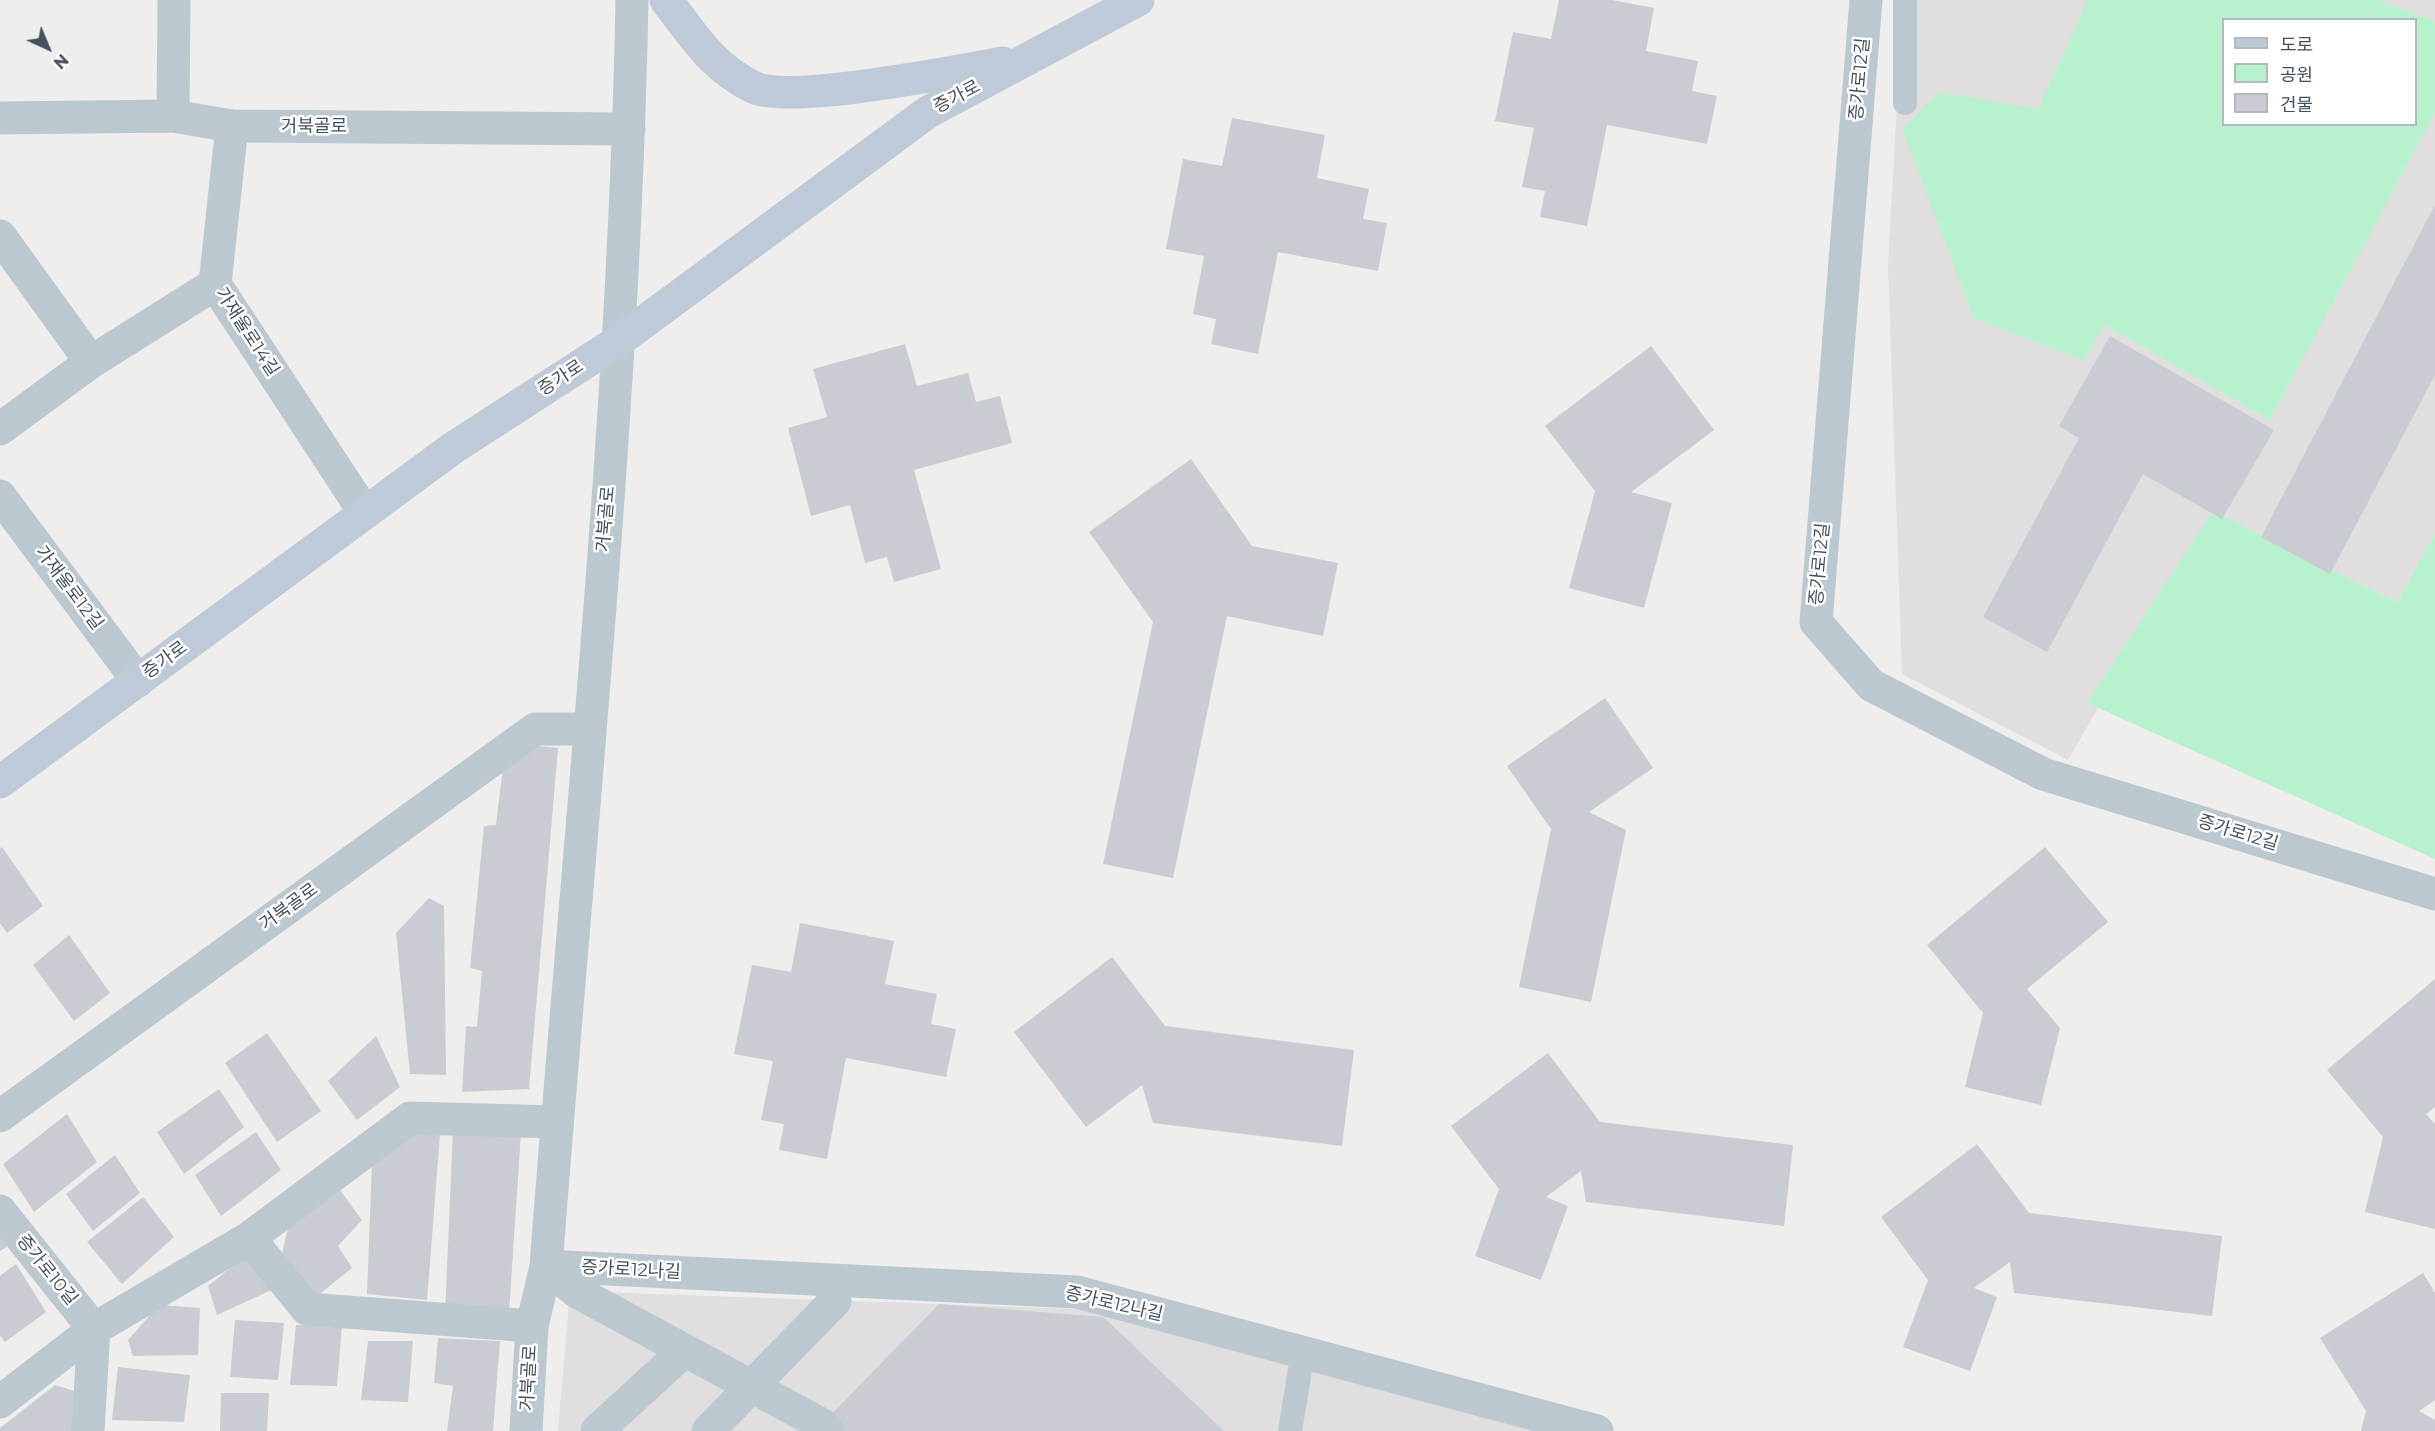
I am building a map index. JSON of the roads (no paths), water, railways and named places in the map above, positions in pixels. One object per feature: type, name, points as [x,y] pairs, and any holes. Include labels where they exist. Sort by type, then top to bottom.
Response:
[{"type":"main road","points":[[666,0],[714,62],[755,88],[800,93],[1026,60]]},
{"type":"main road","name":"증가로","points":[[0,782],[453,448],[617,342],[928,112],[1138,0]]},
{"type":"street","points":[[173,116],[174,0]]},
{"type":"street","name":"거북골로","points":[[526,1431],[532,1326],[546,1266],[611,459],[629,129],[632,0]]},
{"type":"street","name":"증가로12길","points":[[1866,0],[1816,622],[1871,686],[2043,774],[2435,894]]},
{"type":"street","name":"거북골로","points":[[0,117],[173,116],[232,126],[629,129]]},
{"type":"street","name":"가재울로14길","points":[[232,126],[215,284],[365,513]]},
{"type":"street","points":[[0,236],[91,362]]},
{"type":"street","points":[[0,429],[91,362],[215,284]]},
{"type":"street","name":"가재울로12길","points":[[0,496],[138,681]]},
{"type":"street","name":"거북골로","points":[[0,1116],[535,729],[588,729]]},
{"type":"street","points":[[0,1402],[94,1329],[249,1238],[410,1118],[557,1122]]},
{"type":"street","name":"증가로10길","points":[[0,1211],[94,1329]]},
{"type":"street","name":"거북골로","points":[[249,1238],[307,1309],[532,1326]]},
{"type":"street","points":[[546,1266],[577,1292],[821,1424],[828,1431]]},
{"type":"street","name":"증가로12나길","points":[[546,1266],[1077,1292],[1597,1431]]},
{"type":"street","points":[[708,1431],[835,1300]]},
{"type":"street","points":[[88,1431],[94,1329]]},
{"type":"street","points":[[597,1431],[684,1351]]},
{"type":"lane","points":[[1905,0],[1905,103]]},
{"type":"lane","points":[[1290,1431],[1303,1352]]}]
